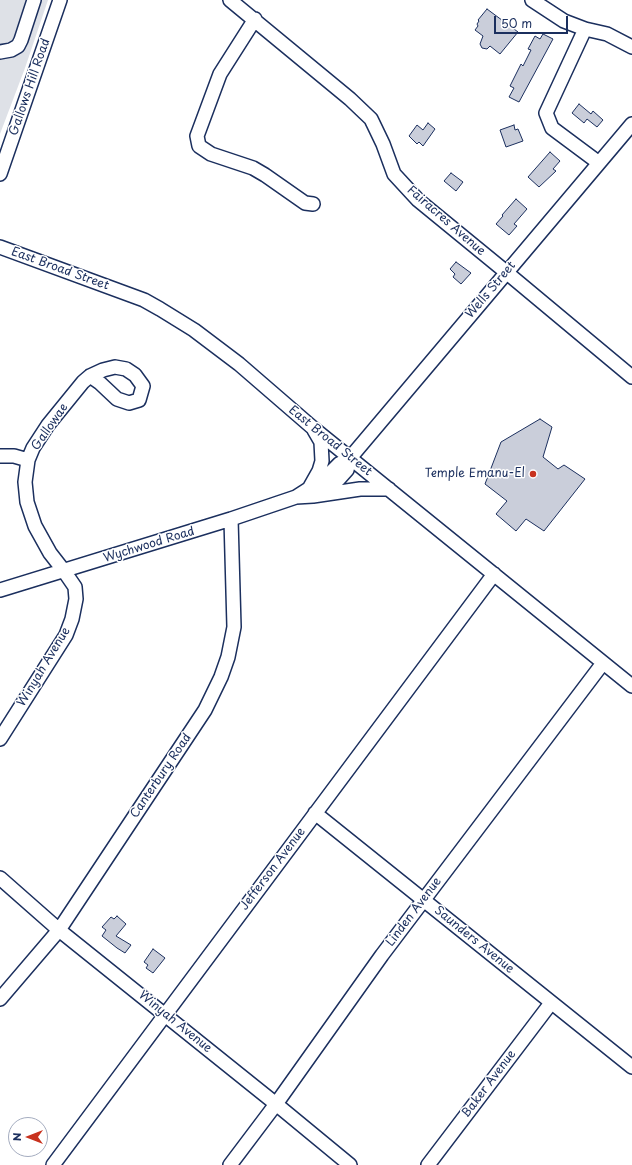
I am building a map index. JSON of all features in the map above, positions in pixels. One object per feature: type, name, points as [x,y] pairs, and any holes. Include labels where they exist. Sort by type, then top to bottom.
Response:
[{"type":"street","points":[[0,52],[11,50],[18,46],[34,0]]},
{"type":"street","name":"Gallows Hill Road","points":[[0,174],[60,0]]},
{"type":"street","name":"Fairacres Avenue","points":[[230,0],[255,19],[350,99],[371,119],[383,144],[394,174],[418,200],[632,377]]},
{"type":"street","points":[[532,0],[564,21],[585,29],[607,34],[632,46]]},
{"type":"street","points":[[255,19],[220,74],[197,136],[199,146],[211,154],[253,168],[265,174],[305,203],[313,204]]},
{"type":"street","points":[[585,29],[546,113],[552,128],[599,163]]},
{"type":"street","name":"Wells Street","points":[[350,458],[632,124]]},
{"type":"street","name":"East Broad Street","points":[[0,247],[126,292],[160,309],[194,330],[239,364],[313,428],[632,686]]},
{"type":"street","name":"Gallowae","points":[[64,570],[50,553],[35,526],[27,502],[25,482],[28,460],[33,448],[48,425],[83,382],[90,376]]},
{"type":"street","name":"Wychwood Road","points":[[311,491],[322,460],[320,442],[313,428]]},
{"type":"street","points":[[0,456],[14,456],[28,460]]},
{"type":"street","name":"Wychwood Road","points":[[311,491],[339,464],[350,458]]},
{"type":"street","name":"Wychwood Road","points":[[0,590],[231,519],[311,491],[389,489]]},
{"type":"street","name":"Canterbury Road","points":[[0,999],[59,930],[205,710],[221,677],[228,657],[234,626],[231,519]]},
{"type":"street","name":"Winyah Avenue","points":[[0,739],[66,635],[72,619],[76,599],[75,587],[64,570]]},
{"type":"street","name":"Jefferson Avenue","points":[[53,1165],[494,574]]},
{"type":"street","name":"Linden Avenue","points":[[230,1165],[276,1104],[382,956],[603,663]]},
{"type":"street","name":"Saunders Avenue","points":[[315,813],[632,1067]]},
{"type":"street","name":"Winyah Avenue","points":[[0,878],[59,930],[350,1165]]},
{"type":"street","name":"Baker Avenue","points":[[428,1165],[551,1003]]},
{"type":"shaded area","points":[[0,0],[48,0],[25,68],[0,134]]},
{"type":"building","points":[[487,9],[518,32],[500,54],[490,46],[487,49],[482,48],[480,44],[483,36],[475,30],[478,26],[478,20]]},
{"type":"building","points":[[543,34],[553,39],[519,102],[509,97],[514,88],[510,86],[521,64],[523,66],[531,50],[528,49],[535,36],[540,39]]},
{"type":"building","points":[[579,104],[591,114],[593,111],[603,120],[597,127],[587,119],[584,123],[572,113]]},
{"type":"building","points":[[428,123],[435,129],[423,146],[419,142],[417,144],[409,136],[417,125],[423,130]]},
{"type":"building","points":[[514,125],[515,130],[518,129],[523,141],[506,147],[500,130]]},
{"type":"building","points":[[550,152],[560,161],[553,169],[556,171],[539,187],[528,177]]},
{"type":"building","points":[[451,173],[463,182],[456,191],[444,181]]},
{"type":"building","points":[[516,199],[527,209],[514,224],[517,226],[509,235],[496,224]]},
{"type":"building","points":[[456,262],[471,273],[461,284],[453,277],[455,274],[450,269]]},
{"type":"building","name":"Temple Emanu-El","points":[[540,419],[552,427],[543,457],[558,469],[564,465],[585,479],[544,531],[526,519],[516,531],[496,514],[507,501],[485,484],[501,442]]},
{"type":"building","points":[[117,916],[126,924],[116,936],[131,945],[125,953],[102,936],[106,930],[102,927],[111,917],[114,919]]},
{"type":"building","points":[[153,949],[165,958],[153,973],[146,968],[148,965],[144,962]]},
{"type":"place","name":"Temple Emanu-El","points":[[533,474]]}]
